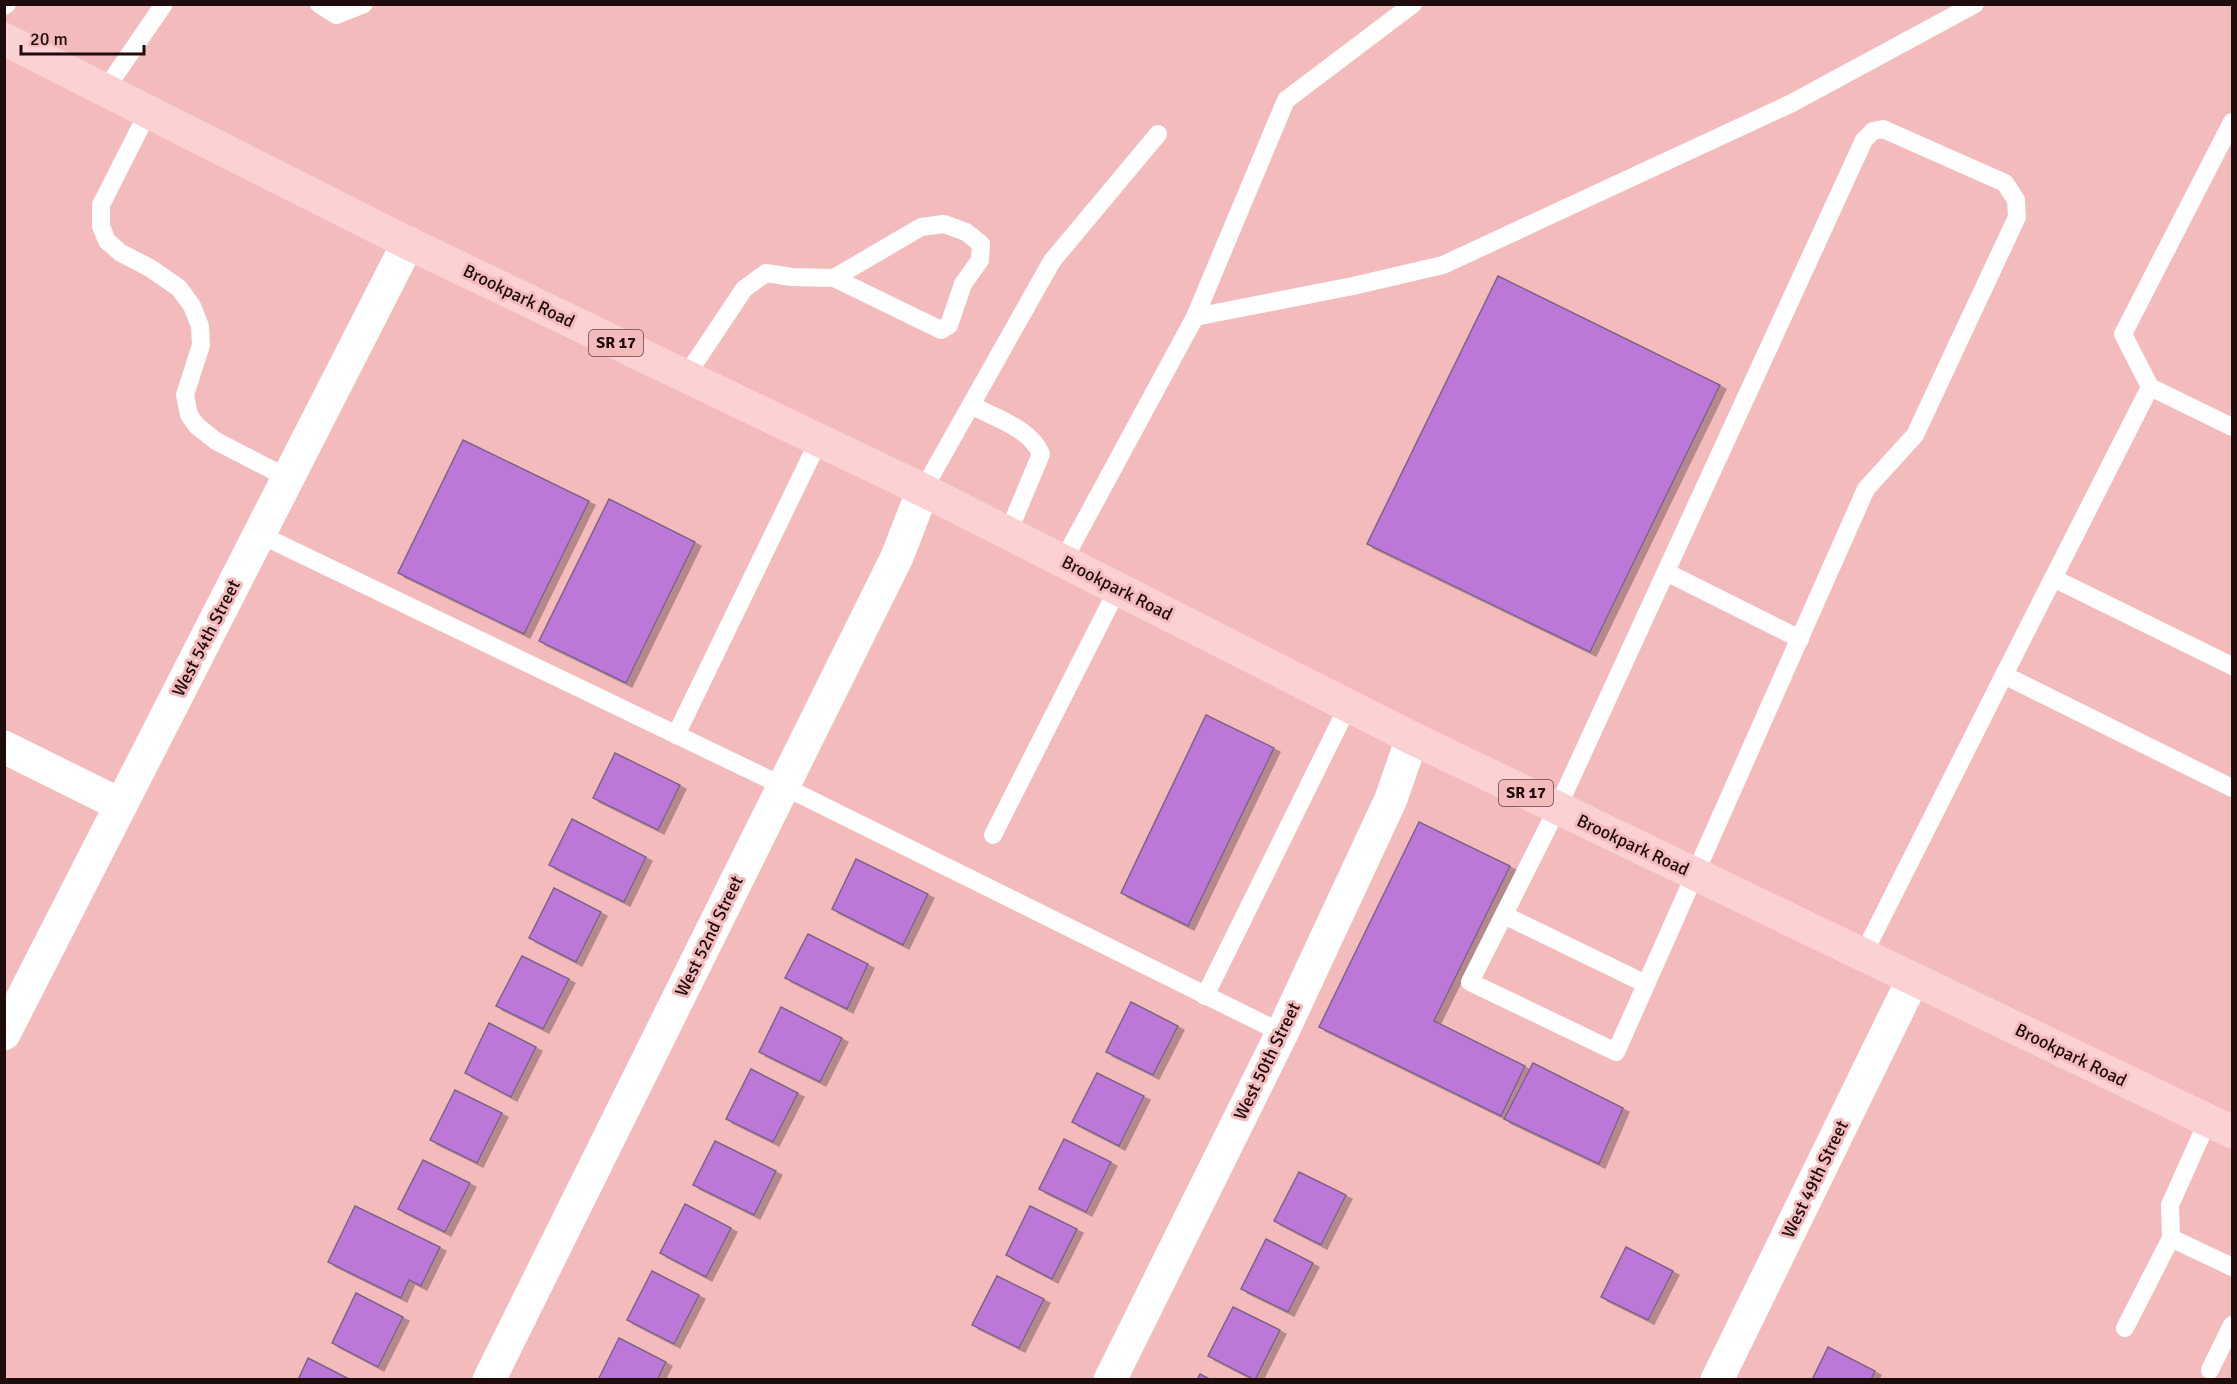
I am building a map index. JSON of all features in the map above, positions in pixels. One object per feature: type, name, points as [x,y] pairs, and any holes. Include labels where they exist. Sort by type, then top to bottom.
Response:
[{"type":"main road","name":"Brookpark Road","points":[[4,39],[408,243],[923,490],[1412,738],[2220,1126]]},
{"type":"street","name":"West 54th Street","points":[[4,1034],[408,243]]},
{"type":"street","name":"West 52nd Street","points":[[489,1380],[897,557],[923,490]]},
{"type":"street","name":"West 50th Street","points":[[1110,1380],[1282,1034],[1390,799],[1412,738]]},
{"type":"street","points":[[4,747],[121,805]]},
{"type":"street","name":"West 49th Street","points":[[1717,1380],[1913,979]]},
{"type":"lane","points":[[105,90],[164,4]]},
{"type":"lane","points":[[319,4],[336,15],[364,4]]},
{"type":"lane","points":[[1064,561],[1195,316],[1286,100],[1413,4]]},
{"type":"lane","points":[[1195,316],[1353,286],[1443,265],[1792,103],[1975,4]]},
{"type":"lane","points":[[148,112],[101,205],[100,226],[107,241],[121,253],[150,268],[179,288],[192,306],[200,326],[201,345],[185,395],[189,414],[197,426],[216,441],[288,478]]},
{"type":"lane","points":[[2232,122],[2123,334],[2150,387],[2232,427]]},
{"type":"lane","points":[[1883,129],[2005,183],[2016,200],[2018,217],[1915,435],[1866,489],[1800,639],[1616,1052],[1470,982],[1557,808],[1864,140],[1873,130],[1883,129]]},
{"type":"lane","points":[[923,490],[1052,261],[1158,134]]},
{"type":"lane","points":[[686,376],[744,289],[766,273],[792,277],[834,278],[941,330],[949,325],[963,284],[980,260],[981,244],[966,232],[944,224],[921,227],[834,278]]},
{"type":"lane","points":[[1863,954],[2150,387]]},
{"type":"lane","points":[[971,405],[1025,433],[1036,443],[1041,454],[1008,533]]},
{"type":"lane","points":[[676,735],[819,440]]},
{"type":"lane","points":[[259,534],[783,786],[1282,1034]]},
{"type":"lane","points":[[1666,572],[1800,639]]},
{"type":"lane","points":[[2053,578],[2232,666]]},
{"type":"lane","points":[[993,835],[1118,588]]},
{"type":"lane","points":[[2004,675],[2232,788]]},
{"type":"lane","points":[[1205,996],[1348,706]]},
{"type":"lane","points":[[1504,915],[1646,984]]},
{"type":"lane","points":[[2125,1328],[2171,1238],[2169,1205],[2220,1126]]},
{"type":"lane","points":[[2171,1238],[2232,1267]]},
{"type":"lane","points":[[2210,1370],[2232,1325]]},
{"type":"building","points":[[1498,276],[1720,385],[1590,652],[1367,544]]},
{"type":"building","points":[[463,440],[589,501],[524,634],[398,573]]},
{"type":"building","points":[[609,499],[695,542],[626,683],[539,641]]},
{"type":"building","points":[[1206,715],[1274,748],[1188,926],[1121,893]]},
{"type":"building","points":[[615,753],[680,785],[658,830],[593,798]]},
{"type":"building","points":[[572,819],[646,857],[624,902],[549,865]]},
{"type":"building","points":[[1419,822],[1510,866],[1434,1021],[1525,1066],[1501,1116],[1319,1027]]},
{"type":"building","points":[[856,859],[928,894],[903,945],[832,909]]},
{"type":"building","points":[[554,888],[601,912],[576,962],[529,938]]},
{"type":"building","points":[[808,934],[868,964],[847,1009],[785,978]]},
{"type":"building","points":[[522,956],[569,979],[543,1029],[496,1006]]},
{"type":"building","points":[[1131,1002],[1178,1026],[1153,1075],[1106,1052]]},
{"type":"building","points":[[781,1007],[842,1038],[820,1082],[759,1052]]},
{"type":"building","points":[[489,1023],[536,1047],[511,1097],[465,1073]]},
{"type":"building","points":[[1533,1063],[1623,1108],[1599,1164],[1504,1119]]},
{"type":"building","points":[[751,1069],[798,1093],[773,1142],[726,1119]]},
{"type":"building","points":[[1097,1073],[1144,1096],[1119,1146],[1072,1122]]},
{"type":"building","points":[[455,1090],[502,1113],[477,1163],[430,1140]]},
{"type":"building","points":[[1064,1139],[1111,1162],[1086,1212],[1039,1189]]},
{"type":"building","points":[[715,1141],[776,1171],[754,1215],[693,1185]]},
{"type":"building","points":[[423,1160],[470,1183],[445,1232],[398,1209]]},
{"type":"building","points":[[1299,1172],[1346,1195],[1321,1245],[1274,1221]]},
{"type":"building","points":[[685,1204],[731,1228],[706,1277],[660,1253]]},
{"type":"building","points":[[355,1206],[440,1247],[421,1286],[409,1280],[401,1298],[328,1262]]},
{"type":"building","points":[[1030,1206],[1077,1229],[1052,1279],[1006,1255]]},
{"type":"building","points":[[1266,1239],[1313,1263],[1288,1312],[1241,1289]]},
{"type":"building","points":[[1626,1247],[1673,1271],[1648,1320],[1601,1297]]},
{"type":"building","points":[[652,1271],[699,1295],[674,1344],[627,1320]]},
{"type":"building","points":[[997,1276],[1044,1299],[1019,1348],[972,1325]]},
{"type":"building","points":[[356,1293],[403,1317],[378,1367],[332,1343]]},
{"type":"building","points":[[1233,1307],[1280,1330],[1255,1380],[1208,1356]]},
{"type":"building","points":[[619,1338],[666,1362],[657,1380],[598,1380]]},
{"type":"building","points":[[1828,1347],[1875,1371],[1871,1380],[1812,1380]]},
{"type":"building","points":[[308,1358],[351,1380],[298,1380]]},
{"type":"building","points":[[1200,1374],[1211,1380],[1197,1380]]}]
